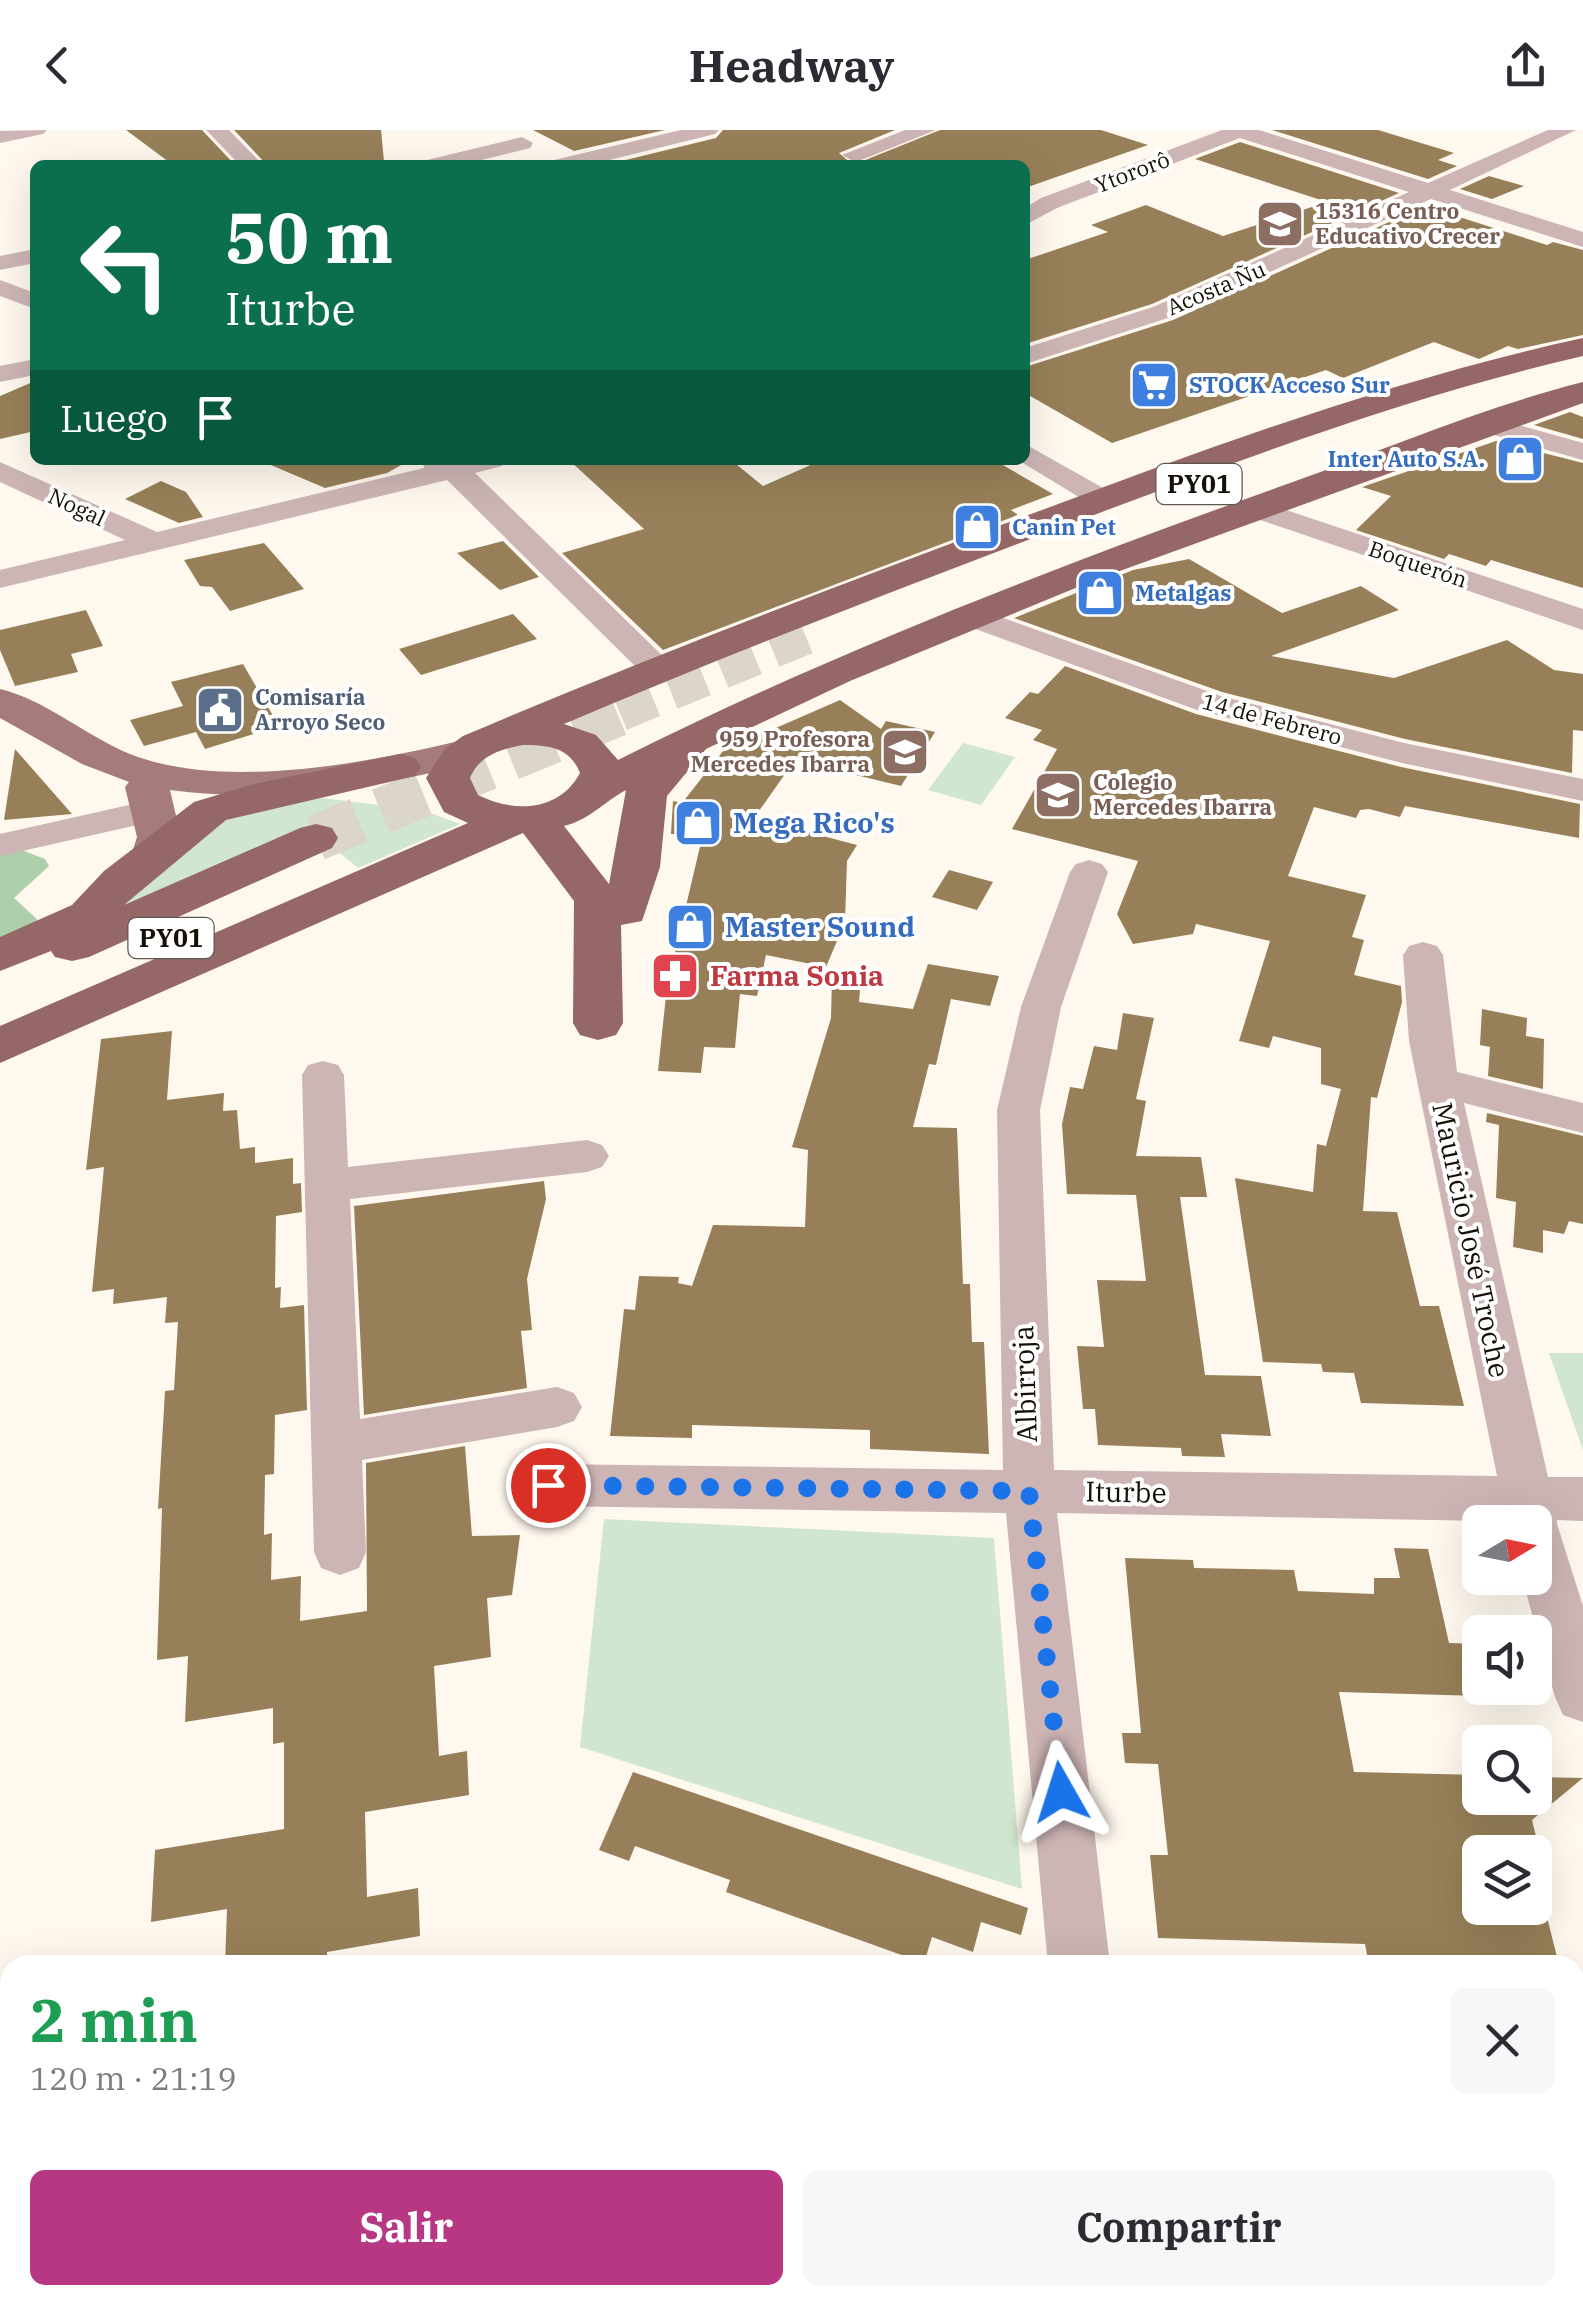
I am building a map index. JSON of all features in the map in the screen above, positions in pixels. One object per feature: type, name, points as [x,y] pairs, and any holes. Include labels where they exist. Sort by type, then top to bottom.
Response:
[{"type":"highway","points":[[453,825],[448,778],[481,744],[657,669],[1102,499],[1489,368],[1583,347]]},
{"type":"highway","name":"PY01","points":[[1583,356],[1122,510],[831,637],[1583,376]]},
{"type":"highway","points":[[0,1046],[453,825],[524,820],[592,793],[704,730],[812,680],[970,616],[1253,508],[1583,392]]},
{"type":"highway","points":[[592,793],[619,846],[625,911],[637,867],[645,794],[670,762],[704,730]]},
{"type":"highway","points":[[481,744],[547,732],[587,746],[598,759],[602,773],[592,793]]},
{"type":"highway","points":[[0,955],[80,922],[120,881],[151,816],[210,812],[254,797],[400,766]]},
{"type":"highway","points":[[524,820],[580,875],[597,900],[598,1023]]},
{"type":"highway","points":[[453,825],[511,844],[580,875]]},
{"type":"highway","name":"PY01","points":[[0,978],[329,849],[0,1015]]},
{"type":"main road","points":[[0,701],[151,816],[254,797],[398,796],[453,825]]},
{"type":"main road","points":[[0,723],[157,776],[238,781],[400,766],[481,744]]},
{"type":"street","points":[[0,136],[36,130]]},
{"type":"street","points":[[217,130],[247,160]]},
{"type":"street","points":[[583,160],[708,130]]},
{"type":"street","points":[[853,155],[925,130]]},
{"type":"street","points":[[1239,130],[1583,240]]},
{"type":"street","name":"Ytororô","points":[[1030,215],[1050,203],[1239,130]]},
{"type":"street","points":[[1556,135],[1583,150]]},
{"type":"street","name":"Acosta Ñu","points":[[1030,354],[1162,312],[1556,135]]},
{"type":"street","points":[[448,160],[513,136],[547,160]]},
{"type":"street","points":[[0,263],[30,257]]},
{"type":"street","points":[[0,287],[30,300]]},
{"type":"street","points":[[0,374],[30,368]]},
{"type":"street","points":[[1490,425],[1583,452]]},
{"type":"street","points":[[1030,455],[1102,499]]},
{"type":"street","points":[[0,580],[442,466],[657,669]]},
{"type":"street","name":"Nogal","points":[[0,471],[154,542]]},
{"type":"street","name":"Boquerón","points":[[1253,508],[1583,620]]},
{"type":"street","name":"14 de Febrero","points":[[970,616],[1208,703],[1402,753],[1583,790]]},
{"type":"street","points":[[0,845],[151,816]]},
{"type":"street","points":[[63,833],[108,850],[120,881]]},
{"type":"street","name":"Albirroja","points":[[1078,1955],[1029,1491],[1017,1095],[1032,1034],[1088,872]]},
{"type":"street","name":"Mauricio José Troche","points":[[1423,955],[1439,1082],[1527,1505]]},
{"type":"street","points":[[323,1075],[340,1552]]},
{"type":"street","points":[[1439,1082],[1583,1118]]},
{"type":"street","points":[[326,1186],[587,1156]]},
{"type":"street","points":[[336,1444],[556,1407]]},
{"type":"street","name":"Iturbe","points":[[548,1485],[1029,1491],[1462,1514]]},
{"type":"street","name":"Iturbe","points":[[1552,1510],[1583,1499]]},
{"type":"street","name":"Mauricio José Troche","points":[[1552,1592],[1583,1696]]},
{"type":"green space","points":[[963,743],[1015,757],[981,805],[928,790]]},
{"type":"green space","points":[[297,795],[422,810],[460,824],[358,868],[309,827],[106,915],[209,820]]},
{"type":"green space","points":[[14,847],[45,859],[49,866],[14,898],[41,923],[0,957],[0,849]]},
{"type":"green space","points":[[1549,1353],[1583,1353],[1583,1450]]},
{"type":"green space","points":[[604,1519],[994,1538],[1022,1889],[580,1747]]},
{"type":"building","points":[[126,130],[202,130],[230,160],[166,160]]},
{"type":"building","points":[[234,130],[381,130],[384,160],[262,160]]},
{"type":"building","points":[[533,130],[665,130],[574,151]]},
{"type":"building","points":[[723,130],[895,130],[839,153],[847,160],[626,160],[716,138]]},
{"type":"building","points":[[940,130],[1101,130],[1148,145],[1030,186],[1030,160],[865,160]]},
{"type":"building","points":[[1272,130],[1378,130],[1454,153],[1438,160],[1457,166],[1428,179]]},
{"type":"building","points":[[1240,142],[1399,193],[1152,304],[1030,342],[1030,258],[1108,232],[1091,225],[1146,205],[1223,236],[1327,202],[1195,159]]},
{"type":"building","points":[[1489,176],[1524,186],[1492,199],[1460,189]]},
{"type":"building","points":[[1431,203],[1460,212],[1453,215],[1547,245],[1553,242],[1583,250],[1583,335],[1518,349],[1508,346],[1479,359],[1434,342],[1343,378],[1326,370],[1112,443],[1030,396],[1030,365],[1173,320]]},
{"type":"building","points":[[30,383],[30,432],[0,439],[0,396]]},
{"type":"building","points":[[1570,412],[1583,417],[1583,439],[1534,425]]},
{"type":"building","points":[[1496,441],[1583,463],[1583,588],[1491,560],[1486,566],[1449,554],[1444,559],[1356,530],[1391,496],[1362,487]]},
{"type":"building","points":[[271,465],[401,465],[387,473],[325,488]]},
{"type":"building","points":[[574,465],[737,465],[763,486],[811,465],[1003,465],[1053,494],[1011,510],[1018,515],[663,650],[562,553],[644,529]]},
{"type":"building","points":[[161,481],[186,492],[203,517],[179,523],[125,499]]},
{"type":"building","points":[[503,541],[539,577],[500,590],[457,553]]},
{"type":"building","points":[[264,543],[304,589],[230,611],[212,587],[200,586],[184,560]]},
{"type":"building","points":[[1189,559],[1282,613],[1361,586],[1399,610],[1271,656],[1394,678],[1507,640],[1554,670],[1583,674],[1583,731],[1573,730],[1572,773],[1405,739],[1222,692],[1014,618],[1133,570]]},
{"type":"building","points":[[86,610],[103,646],[71,654],[78,672],[15,686],[0,650],[0,630]]},
{"type":"building","points":[[513,614],[537,639],[421,675],[399,649]]},
{"type":"building","points":[[243,664],[279,726],[205,749],[196,732],[144,746],[130,720],[183,706],[171,682]]},
{"type":"building","points":[[1065,666],[1196,714],[1401,767],[1580,804],[1579,838],[1405,806],[1400,817],[1369,809],[1360,810],[1356,818],[1314,807],[1288,876],[1366,895],[1352,937],[1364,940],[1354,975],[1401,986],[1402,1002],[1377,1098],[1371,1097],[1363,1211],[1397,1212],[1420,1306],[1439,1306],[1464,1406],[1361,1403],[1354,1373],[1323,1372],[1321,1364],[1263,1362],[1235,1178],[1313,1192],[1317,1144],[1326,1146],[1341,1089],[1321,1084],[1321,1048],[1273,1036],[1269,1048],[1239,1041],[1270,941],[1196,924],[1193,934],[1133,944],[1117,914],[1138,861],[1012,829],[1057,749],[1033,740],[1042,730],[1005,718],[1030,692],[1038,694]]},
{"type":"building","points":[[840,700],[881,729],[886,721],[935,732],[901,786],[795,760],[754,818],[857,845],[847,861],[845,922],[826,967],[766,955],[757,996],[740,994],[735,1048],[704,1047],[701,1073],[658,1071],[667,986],[703,834],[671,834],[673,801],[682,803],[723,751]]},
{"type":"building","points":[[15,749],[72,814],[4,820]]},
{"type":"building","points":[[949,870],[993,882],[977,910],[932,897]]},
{"type":"building","points":[[928,964],[999,976],[990,1006],[951,999],[936,1065],[929,1064],[913,1127],[957,1128],[963,1284],[970,1284],[972,1342],[984,1342],[989,1454],[870,1449],[870,1430],[692,1425],[692,1438],[610,1436],[624,1309],[635,1310],[639,1276],[679,1277],[678,1283],[692,1286],[713,1225],[805,1227],[808,1150],[792,1147],[831,1018],[832,977],[861,979],[859,1002],[913,1009]]},
{"type":"building","points":[[1482,1009],[1527,1018],[1526,1036],[1544,1039],[1543,1089],[1488,1076],[1490,1047],[1480,1045]]},
{"type":"building","points":[[1123,1013],[1154,1018],[1136,1099],[1146,1101],[1136,1156],[1201,1157],[1207,1197],[1180,1197],[1205,1375],[1261,1376],[1271,1436],[1221,1434],[1225,1457],[1182,1456],[1181,1448],[1098,1445],[1095,1409],[1083,1409],[1077,1346],[1104,1347],[1097,1280],[1146,1281],[1136,1195],[1067,1194],[1062,1124],[1070,1087],[1083,1089],[1094,1046],[1117,1050]]},
{"type":"building","points":[[172,1031],[167,1100],[224,1093],[223,1111],[237,1110],[240,1149],[255,1147],[255,1163],[293,1158],[293,1184],[301,1183],[302,1212],[276,1216],[275,1288],[281,1287],[280,1308],[304,1305],[307,1410],[275,1415],[274,1474],[265,1475],[264,1535],[272,1533],[271,1580],[301,1576],[300,1621],[367,1611],[366,1463],[465,1446],[472,1536],[520,1535],[512,1595],[487,1598],[491,1657],[434,1666],[439,1756],[467,1751],[469,1795],[365,1812],[367,1897],[418,1888],[420,1936],[327,1955],[225,1955],[227,1909],[151,1922],[155,1850],[284,1829],[284,1742],[273,1744],[273,1708],[185,1722],[188,1656],[157,1660],[162,1508],[158,1509],[165,1391],[174,1390],[178,1322],[165,1323],[167,1297],[113,1304],[114,1289],[92,1292],[104,1167],[86,1170],[101,1039]]},
{"type":"building","points":[[1487,1113],[1583,1136],[1583,1224],[1569,1221],[1564,1234],[1543,1230],[1543,1253],[1513,1247],[1516,1202],[1496,1198],[1499,1125],[1486,1122]]},
{"type":"building","points":[[544,1181],[546,1199],[527,1279],[532,1330],[521,1331],[527,1388],[364,1415],[354,1206]]},
{"type":"building","points":[[1394,1548],[1428,1549],[1449,1643],[1462,1643],[1462,1695],[1339,1692],[1354,1772],[1462,1775],[1462,1815],[1538,1815],[1532,1820],[1536,1835],[1462,1835],[1462,1925],[1549,1925],[1556,1955],[1367,1955],[1365,1944],[1158,1938],[1150,1855],[1168,1855],[1158,1764],[1125,1763],[1122,1733],[1141,1733],[1125,1558],[1193,1560],[1194,1568],[1294,1570],[1298,1591],[1374,1594],[1374,1578],[1400,1578]]},
{"type":"building","points":[[633,1772],[1028,1908],[1021,1935],[981,1922],[973,1952],[932,1937],[926,1955],[902,1955],[726,1892],[730,1880],[635,1846],[629,1861],[599,1850]]},
{"type":"building","points":[[1552,1777],[1583,1778],[1552,1804]]},
{"type":"tunnel","points":[[620,713],[821,630]]},
{"type":"tunnel","points":[[316,838],[626,710]]},
{"type":"place","name":"15316 Centro Educativo Crecer","points":[[1280,224]]},
{"type":"place","name":"STOCK Acceso Sur","points":[[1154,385]]},
{"type":"place","name":"Inter Auto S.A.","points":[[1520,459]]},
{"type":"place","name":"Canin Pet","points":[[977,527]]},
{"type":"place","name":"Metalgas","points":[[1100,593]]},
{"type":"place","name":"Comisaría Arroyo Seco","points":[[220,710]]},
{"type":"place","name":"959 Profesora Mercedes Ibarra","points":[[905,752]]},
{"type":"place","name":"Colegio Mercedes Ibarra","points":[[1058,795]]},
{"type":"place","name":"Mega Rico's","points":[[698,823]]},
{"type":"place","name":"Master Sound","points":[[690,927]]},
{"type":"place","name":"Farma Sonia","points":[[675,976]]},
{"type":"route","points":[[548,1485],[1029,1491],[1061,1792]]}]
